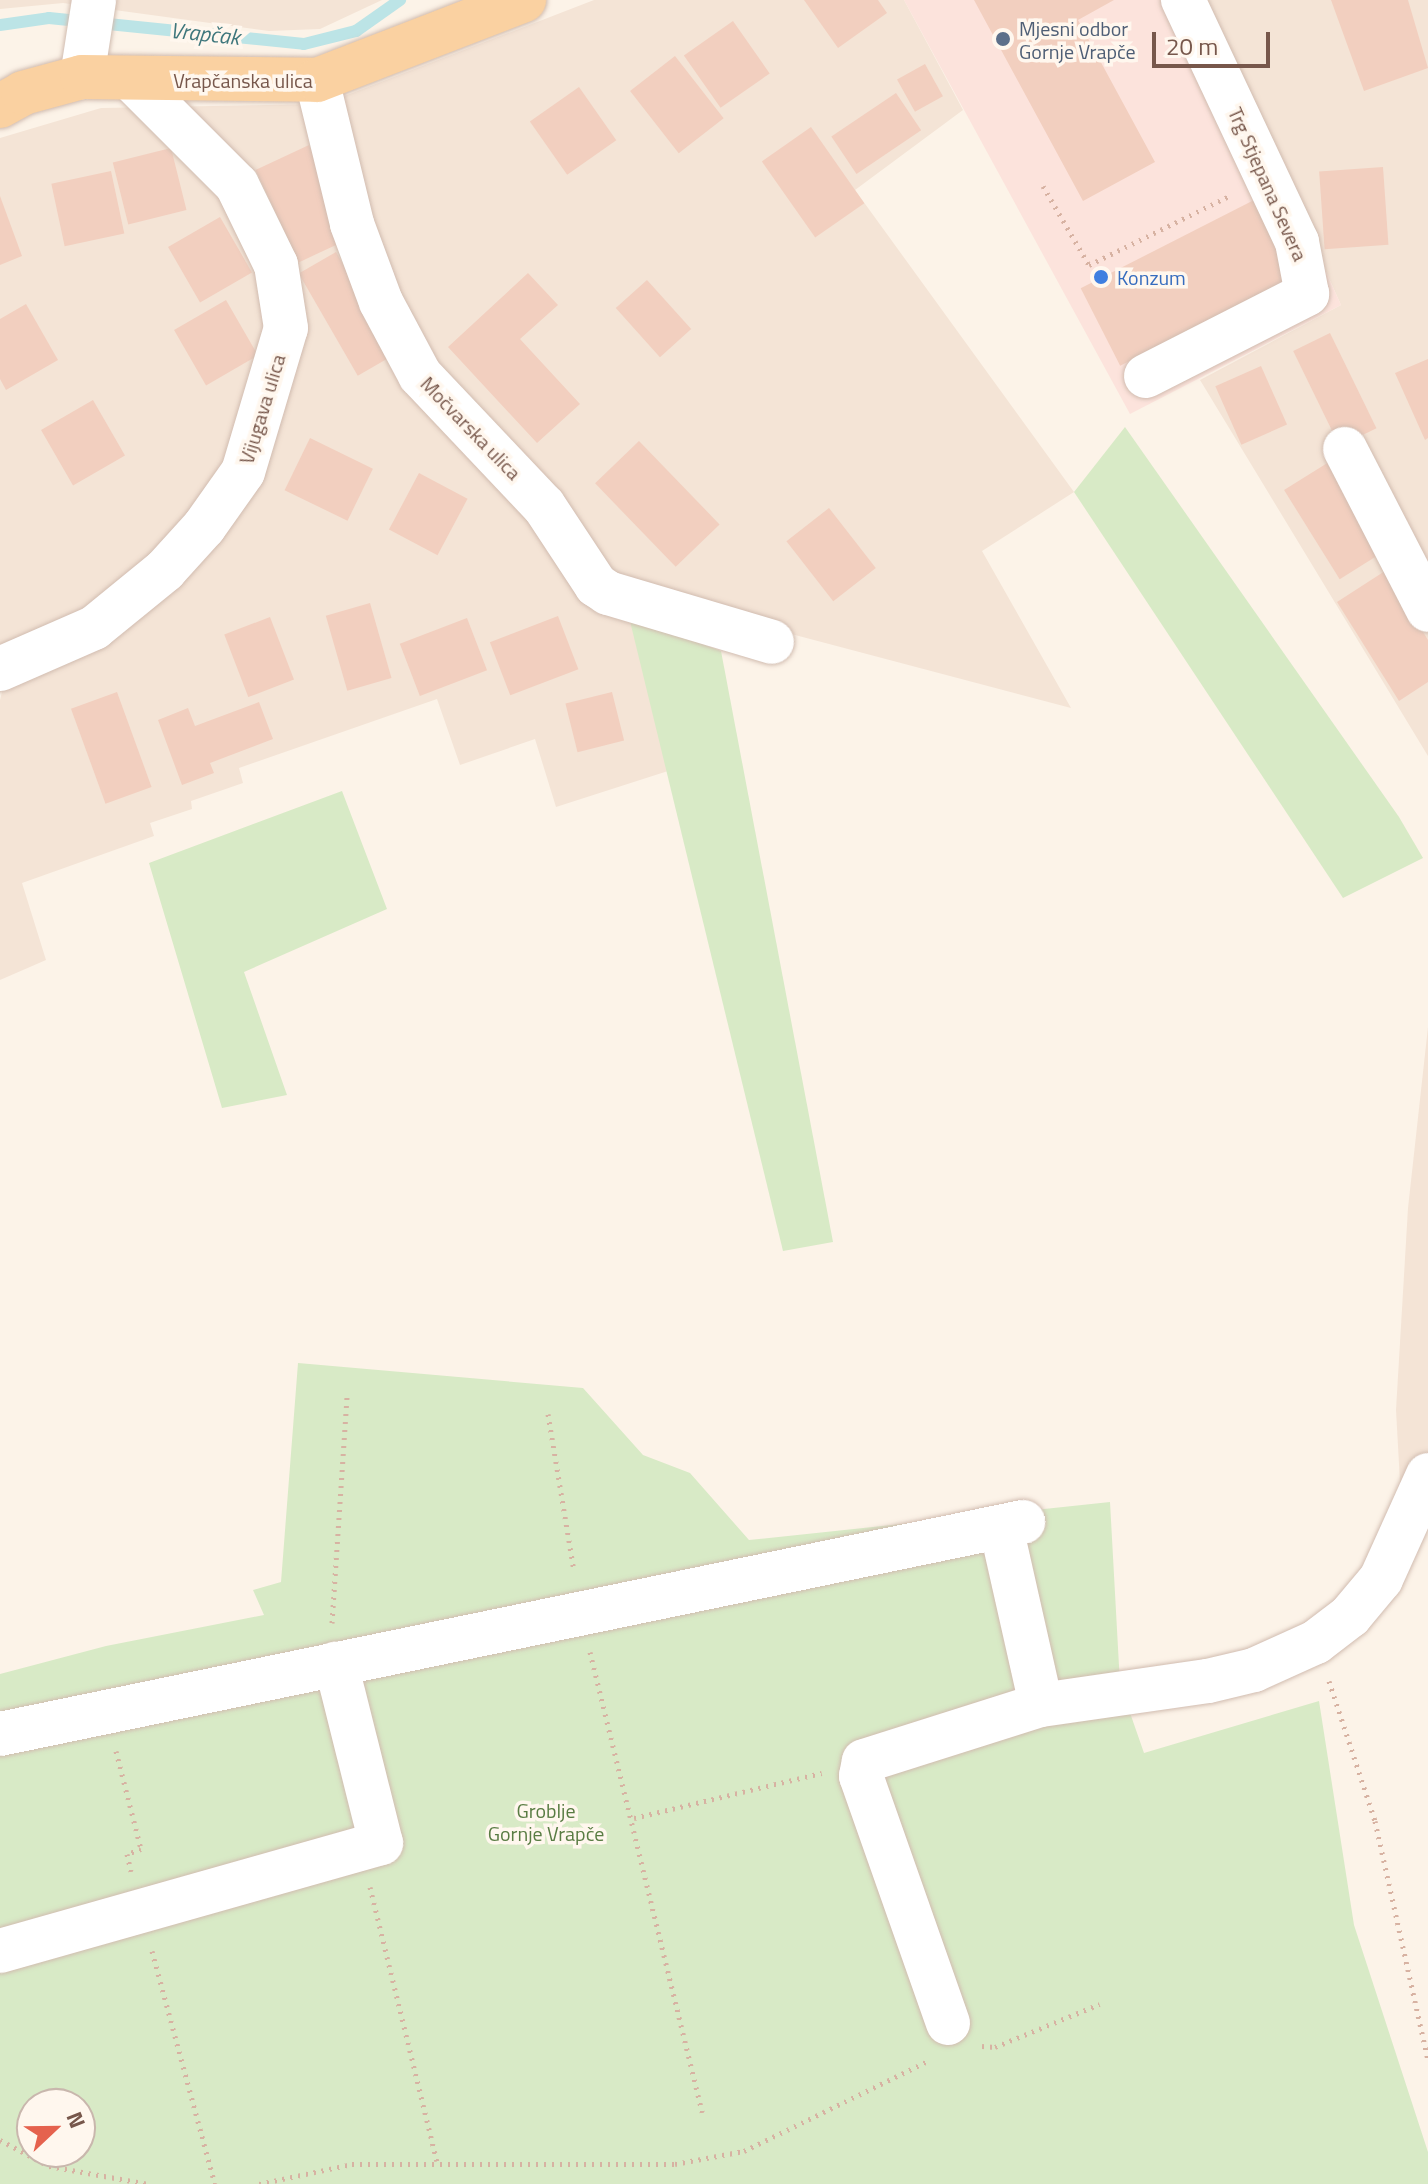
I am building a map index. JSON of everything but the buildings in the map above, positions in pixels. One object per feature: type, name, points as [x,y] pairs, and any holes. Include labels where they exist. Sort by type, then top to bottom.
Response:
[{"type":"main road","name":"Vrapčanska ulica","points":[[0,106],[84,66],[132,80],[317,80],[524,0]]},
{"type":"street","name":"Trg Stjepana Severa","points":[[1146,376],[1307,294],[1297,242],[1183,0]]},
{"type":"street","points":[[84,66],[93,5]]},
{"type":"street","name":"Vijugava ulica","points":[[0,669],[94,628],[165,570],[204,527],[243,472],[286,328],[276,265],[237,185],[132,80]]},
{"type":"street","name":"Močvarska ulica","points":[[317,80],[352,224],[381,302],[420,375],[544,506],[596,585],[608,593],[772,642]]},
{"type":"street","points":[[1345,449],[1428,610]]},
{"type":"street","points":[[951,2041],[862,1769],[864,1761],[1041,1705],[1128,1689],[1224,1678],[1316,1642],[1350,1616],[1381,1579],[1428,1475]]},
{"type":"street","points":[[0,1734],[1012,1525],[1041,1705]]},
{"type":"street","points":[[0,1951],[381,1843],[381,1833],[336,1664]]},
{"type":"path","points":[[1043,186],[1089,265],[1267,177]]},
{"type":"path","points":[[336,1664],[332,1627],[347,1396]]},
{"type":"path","points":[[548,1414],[579,1612],[634,1818],[702,2113]]},
{"type":"path","points":[[1316,1642],[1375,1821],[1428,2060]]},
{"type":"path","points":[[634,1818],[849,1766],[862,1769]]},
{"type":"path","points":[[361,1851],[437,2161]]},
{"type":"path","points":[[259,2184],[352,2164],[437,2161],[675,2164],[744,2151],[951,2041],[995,2047],[1100,2004]]},
{"type":"path","points":[[0,2140],[49,2166],[148,2184]]},
{"type":"shaded area","points":[[0,0],[382,0],[320,29],[269,31],[63,3],[0,9]]},
{"type":"shaded area","points":[[594,0],[904,0],[963,110],[855,190],[1074,492],[982,551],[1071,708],[625,590],[668,771],[556,807],[535,739],[460,765],[437,699],[239,768],[243,783],[191,801],[192,809],[150,823],[154,836],[22,883],[46,960],[0,980],[0,700],[12,652],[0,656],[0,138],[101,108],[324,104]]},
{"type":"shaded area","points":[[904,0],[1203,0],[1341,305],[1130,414]]},
{"type":"shaded area","points":[[1204,0],[1428,0],[1428,756],[1200,380],[1341,305]]},
{"type":"shaded area","points":[[1428,1027],[1428,1454],[1401,1500],[1396,1410],[1408,1208]]},
{"type":"green space","points":[[1125,427],[1399,817],[1423,858],[1343,898],[1074,492]]},
{"type":"green space","points":[[629,617],[721,651],[833,1242],[783,1251]]},
{"type":"green space","points":[[342,791],[387,909],[244,972],[287,1095],[222,1108],[149,863]]},
{"type":"green space","name":"Groblje Gornje Vrapče","points":[[298,1363],[583,1388],[643,1455],[690,1473],[749,1540],[1110,1502],[1120,1684],[1144,1753],[1319,1701],[1354,1925],[1428,2152],[1428,2184],[0,2184],[0,1674],[106,1646],[264,1615],[253,1590],[281,1582]]},
{"type":"waterway","name":"Vrapčak","points":[[0,25],[49,18],[304,44],[356,31],[400,0]]},
{"type":"place","name":"Mjesni odbor Gornje Vrapče","points":[[1003,39]]},
{"type":"place","name":"Konzum","points":[[1101,277]]}]
